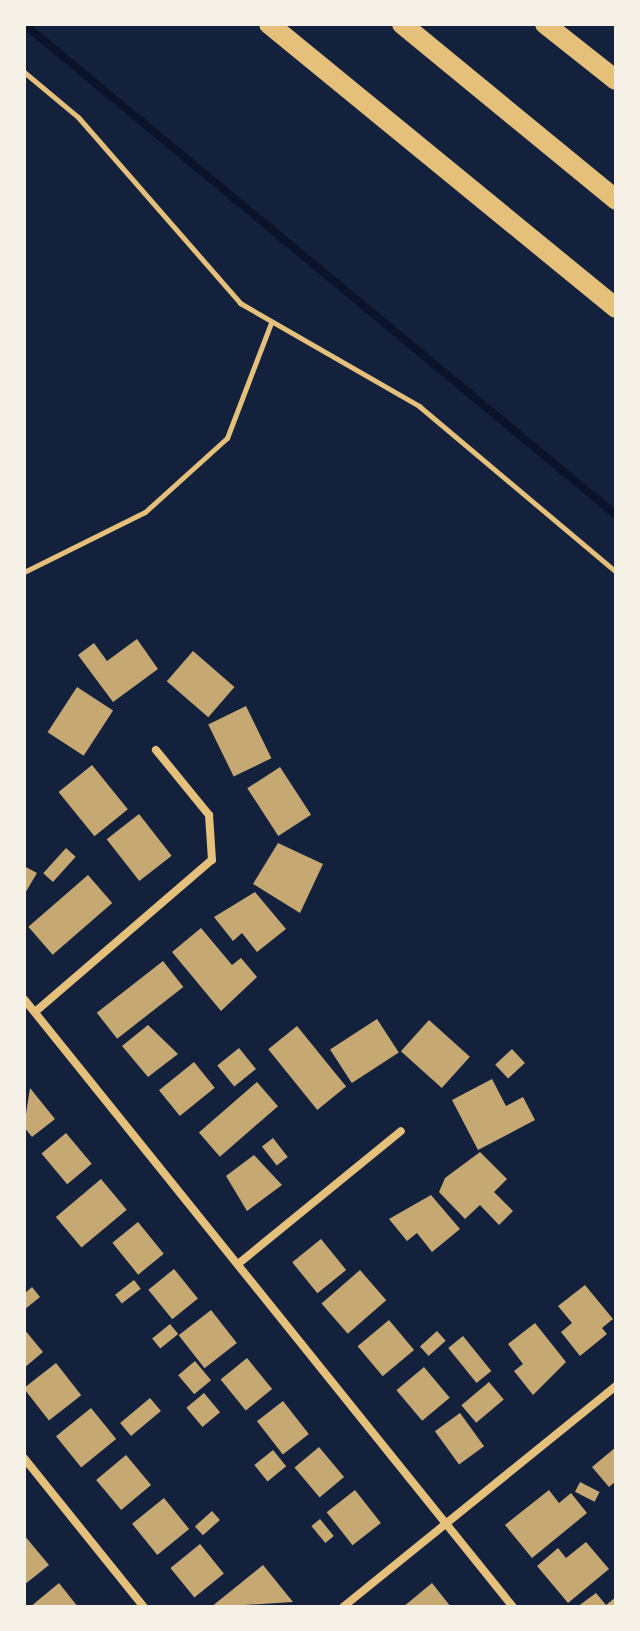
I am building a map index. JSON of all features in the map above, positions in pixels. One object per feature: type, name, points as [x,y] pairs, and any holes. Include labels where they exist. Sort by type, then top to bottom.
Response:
[{"type":"highway","points":[[269,24],[616,308]]},
{"type":"highway","points":[[402,24],[616,200]]},
{"type":"highway","points":[[545,24],[616,80]]},
{"type":"street","points":[[35,1012],[212,860],[209,815],[156,750]]},
{"type":"street","points":[[24,999],[513,1607]]},
{"type":"street","points":[[238,1264],[401,1131]]},
{"type":"street","points":[[343,1607],[616,1386]]},
{"type":"street","points":[[24,1458],[144,1607]]},
{"type":"path","points":[[24,72],[78,117],[240,303],[419,406],[616,572]]},
{"type":"path","points":[[24,572],[145,512],[227,438],[271,323]]},
{"type":"building","points":[[137,639],[158,669],[113,702],[78,655],[94,643],[107,661]]},
{"type":"building","points":[[193,651],[235,687],[208,717],[167,681]]},
{"type":"building","points":[[77,687],[113,710],[84,756],[48,732]]},
{"type":"building","points":[[246,706],[271,758],[234,777],[208,724]]},
{"type":"building","points":[[92,765],[128,809],[94,836],[59,792]]},
{"type":"building","points":[[280,767],[311,815],[278,836],[247,788]]},
{"type":"building","points":[[139,814],[172,856],[139,881],[107,839]]},
{"type":"building","points":[[278,843],[323,864],[300,913],[253,884]]},
{"type":"building","points":[[66,848],[76,857],[53,882],[43,873]]},
{"type":"building","points":[[24,866],[37,873],[24,895]]},
{"type":"building","points":[[88,875],[112,903],[53,955],[28,927]]},
{"type":"building","points":[[255,892],[286,929],[257,952],[242,933],[233,941],[214,917]]},
{"type":"building","points":[[201,928],[232,965],[241,958],[257,977],[221,1011],[172,952]]},
{"type":"building","points":[[163,961],[183,987],[117,1039],[97,1013]]},
{"type":"building","points":[[377,1019],[399,1053],[352,1083],[330,1049]]},
{"type":"building","points":[[429,1020],[470,1057],[442,1088],[401,1051]]},
{"type":"building","points":[[148,1025],[178,1054],[148,1077],[122,1046]]},
{"type":"building","points":[[297,1026],[346,1087],[317,1110],[268,1049]]},
{"type":"building","points":[[239,1048],[256,1069],[234,1087],[217,1066]]},
{"type":"building","points":[[512,1049],[525,1063],[508,1079],[495,1065]]},
{"type":"building","points":[[194,1062],[215,1088],[180,1116],[159,1090]]},
{"type":"building","points":[[492,1079],[506,1106],[523,1097],[535,1120],[478,1150],[452,1100]]},
{"type":"building","points":[[257,1082],[278,1106],[220,1157],[199,1133]]},
{"type":"building","points":[[30,1088],[55,1119],[32,1137],[24,1127]]},
{"type":"building","points":[[66,1133],[92,1164],[67,1184],[41,1154]]},
{"type":"building","points":[[273,1138],[288,1157],[277,1166],[262,1147]]},
{"type":"building","points":[[480,1152],[507,1179],[494,1192],[513,1211],[499,1225],[480,1205],[465,1219],[439,1192],[445,1178]]},
{"type":"building","points":[[254,1155],[282,1185],[247,1211],[226,1176]]},
{"type":"building","points":[[101,1179],[127,1210],[82,1248],[56,1217]]},
{"type":"building","points":[[431,1195],[460,1229],[432,1252],[417,1233],[407,1241],[389,1219]]},
{"type":"building","points":[[138,1222],[164,1254],[138,1275],[112,1243]]},
{"type":"building","points":[[321,1239],[346,1270],[317,1293],[292,1262]]},
{"type":"building","points":[[174,1269],[198,1299],[172,1319],[148,1290]]},
{"type":"building","points":[[360,1270],[386,1300],[348,1334],[322,1303]]},
{"type":"building","points":[[134,1280],[141,1289],[122,1303],[115,1295]]},
{"type":"building","points":[[585,1285],[613,1319],[602,1328],[607,1334],[580,1356],[561,1332],[572,1323],[558,1306]]},
{"type":"building","points":[[32,1287],[40,1297],[24,1310],[24,1294]]},
{"type":"building","points":[[211,1310],[237,1343],[205,1368],[179,1335]]},
{"type":"building","points":[[389,1320],[414,1350],[383,1376],[358,1346]]},
{"type":"building","points":[[535,1323],[566,1362],[533,1395],[514,1371],[523,1364],[508,1344]]},
{"type":"building","points":[[170,1324],[178,1334],[160,1349],[152,1338]]},
{"type":"building","points":[[24,1329],[43,1352],[24,1368]]},
{"type":"building","points":[[437,1331],[446,1341],[429,1356],[420,1346]]},
{"type":"building","points":[[463,1336],[491,1371],[477,1383],[448,1348]]},
{"type":"building","points":[[247,1358],[272,1389],[246,1410],[221,1379]]},
{"type":"building","points":[[195,1361],[211,1380],[194,1394],[178,1375]]},
{"type":"building","points":[[56,1363],[81,1395],[49,1421],[24,1388]]},
{"type":"building","points":[[424,1367],[450,1398],[422,1421],[396,1390]]},
{"type":"building","points":[[489,1382],[504,1400],[476,1423],[461,1405]]},
{"type":"building","points":[[204,1393],[220,1412],[202,1427],[186,1408]]},
{"type":"building","points":[[150,1398],[161,1411],[131,1436],[120,1423]]},
{"type":"building","points":[[283,1401],[309,1434],[283,1454],[257,1421]]},
{"type":"building","points":[[91,1408],[116,1439],[81,1467],[56,1436]]},
{"type":"building","points":[[460,1413],[484,1446],[459,1464],[435,1431]]},
{"type":"building","points":[[319,1447],[344,1477],[320,1497],[294,1468]]},
{"type":"building","points":[[616,1447],[616,1481],[609,1487],[592,1467]]},
{"type":"building","points":[[273,1450],[286,1466],[268,1481],[254,1465]]},
{"type":"building","points":[[126,1455],[151,1485],[121,1510],[96,1480]]},
{"type":"building","points":[[580,1482],[600,1492],[595,1502],[575,1492]]},
{"type":"building","points":[[355,1490],[381,1523],[352,1545],[327,1512]]},
{"type":"building","points":[[549,1490],[559,1503],[571,1493],[587,1513],[532,1558],[505,1525]]},
{"type":"building","points":[[164,1498],[189,1529],[157,1555],[132,1524]]},
{"type":"building","points":[[212,1511],[220,1520],[203,1535],[195,1526]]},
{"type":"building","points":[[320,1519],[334,1536],[325,1543],[311,1526]]},
{"type":"building","points":[[24,1535],[49,1565],[24,1585]]},
{"type":"building","points":[[586,1542],[609,1569],[568,1603],[537,1566],[558,1548],[566,1558]]},
{"type":"building","points":[[200,1544],[224,1574],[194,1597],[170,1568]]},
{"type":"building","points":[[263,1565],[293,1602],[211,1607]]},
{"type":"building","points":[[59,1583],[78,1607],[30,1607]]},
{"type":"building","points":[[432,1583],[451,1607],[403,1607]]},
{"type":"building","points":[[596,1593],[606,1605],[616,1597],[616,1607],[577,1607]]},
{"type":"waterway","points":[[24,24],[616,515]]}]
